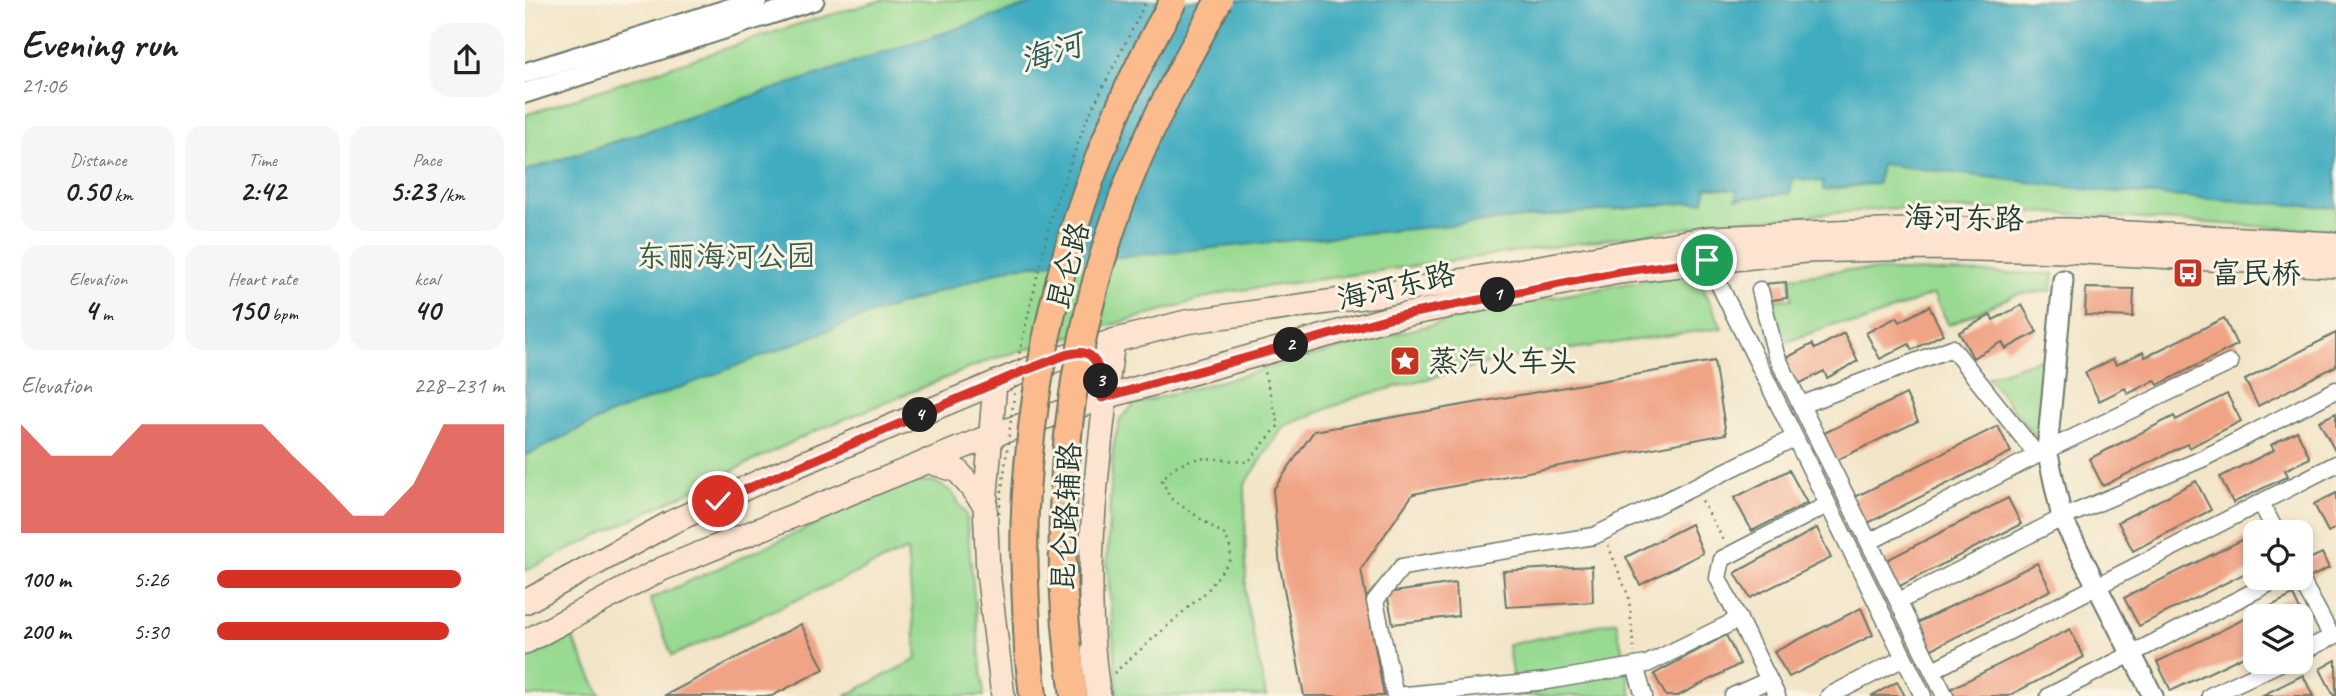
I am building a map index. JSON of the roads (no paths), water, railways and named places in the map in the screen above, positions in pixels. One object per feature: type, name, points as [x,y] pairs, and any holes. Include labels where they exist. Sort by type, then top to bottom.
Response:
[{"type":"highway","name":"昆仑路","points":[[1033,696],[1024,569],[1026,491],[1043,345],[1068,248],[1106,136],[1130,81],[1174,0]]},
{"type":"highway","name":"昆仑路","points":[[1090,693],[1068,648],[1063,597],[1062,506],[1074,391],[1092,291],[1120,204],[1150,135],[1219,0]]},
{"type":"main road","name":"海河东路","points":[[525,602],[670,523],[765,479],[1026,370],[1114,341],[1186,322],[1397,292],[1709,238],[1932,229],[2071,230],[2336,244]]},
{"type":"main road","name":"海河东路","points":[[525,642],[662,569],[927,461],[990,441],[1104,397],[1389,318],[1619,272],[1805,251],[1929,248],[2116,253],[2336,266]]},
{"type":"main road","points":[[1104,397],[1114,341]]},
{"type":"main road","points":[[1079,352],[1092,355],[1098,362],[1104,397]]},
{"type":"main road","points":[[990,441],[1003,391],[1026,370]]},
{"type":"main road","points":[[995,383],[985,505],[988,572],[1003,696]]},
{"type":"main road","points":[[1103,423],[1118,402],[1146,385]]},
{"type":"main road","name":"昆仑路辅路","points":[[1090,693],[1093,568],[1104,397]]},
{"type":"main road","points":[[927,461],[958,471],[985,505]]},
{"type":"street","points":[[525,73],[757,0]]},
{"type":"street","points":[[525,93],[814,0]]},
{"type":"street","points":[[1707,260],[1923,696]]},
{"type":"street","points":[[2042,453],[2063,280]]},
{"type":"street","points":[[1760,290],[1776,355],[1945,696]]},
{"type":"street","points":[[1801,405],[1952,348],[2042,453],[2062,518],[2153,696]]},
{"type":"street","points":[[1869,542],[2042,453],[2230,363]]},
{"type":"street","points":[[1899,601],[2062,518],[2201,459],[2336,390]]},
{"type":"street","points":[[1739,619],[1647,664],[1547,681],[1395,696],[1375,601],[1402,567],[1594,536],[1794,438]]},
{"type":"street","points":[[1933,670],[2336,464]]},
{"type":"street","points":[[2261,503],[2270,520]]},
{"type":"street","points":[[1777,696],[1719,579],[1722,559],[1828,505]]},
{"type":"street","points":[[2049,696],[2256,590]]},
{"type":"street","points":[[2307,590],[2334,636],[2313,646]]},
{"type":"street","points":[[1829,696],[1904,658]]},
{"type":"street","points":[[1635,666],[1644,696]]},
{"type":"street","points":[[2210,696],[2257,674]]},
{"type":"street","points":[[1733,696],[1769,680]]},
{"type":"water","name":"海河","points":[[1043,0],[2336,0],[2336,208],[2100,191],[1881,164],[1878,183],[1823,190],[1823,182],[1793,178],[1790,193],[1736,199],[1738,190],[1707,187],[1704,201],[1013,267],[866,316],[609,415],[525,456],[525,171]]},
{"type":"place","name":"富民桥","points":[[2188,273]]},
{"type":"place","name":"蒸汽火车头","points":[[1405,361]]},
{"type":"park label","name":"东丽海河公园","points":[[726,256]]}]
